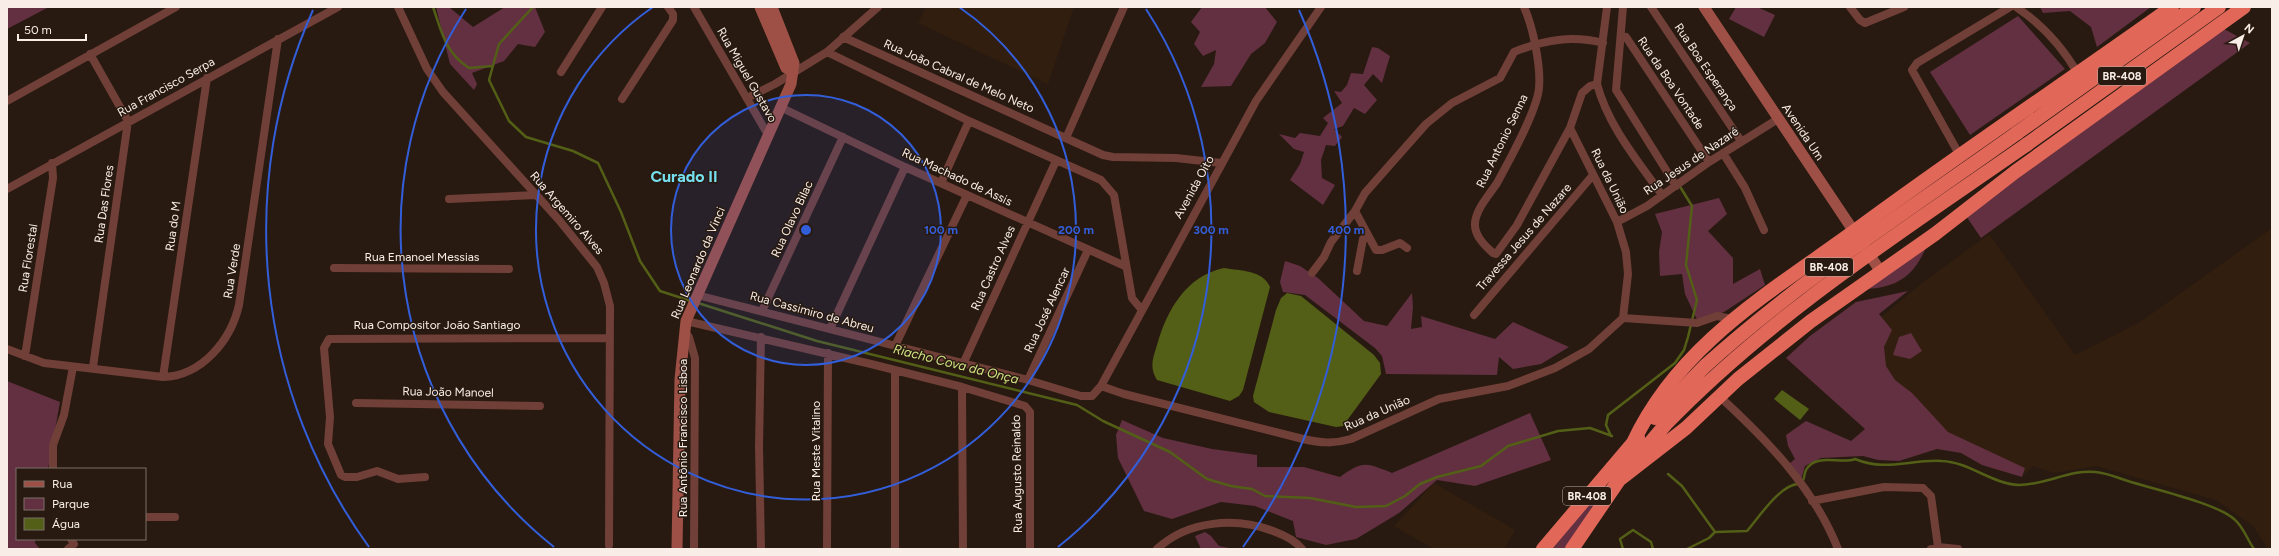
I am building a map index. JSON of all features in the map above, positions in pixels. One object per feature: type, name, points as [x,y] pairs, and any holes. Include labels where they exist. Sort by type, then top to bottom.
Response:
[{"type":"highway","points":[[1632,443],[1649,410],[1670,381],[1694,355],[1732,319],[1959,154],[2078,74],[2172,7]]},
{"type":"highway","name":"BR-408","points":[[1573,549],[1660,422],[1704,367],[1749,328],[1836,262],[2194,7]]},
{"type":"highway","name":"BR-408","points":[[1543,549],[1632,443],[1660,422],[1791,312],[2219,7]]},
{"type":"highway","points":[[1619,480],[1686,428],[1719,396],[1811,321],[2244,7]]},
{"type":"street","points":[[7,101],[176,7]]},
{"type":"street","name":"Rua Francisco Serpa","points":[[7,190],[52,163],[338,7]]},
{"type":"street","name":"Rua Argemiro Alves","points":[[398,7],[427,69],[443,92],[536,195],[597,267],[604,283],[610,306],[609,545]]},
{"type":"street","points":[[561,72],[602,7]]},
{"type":"street","points":[[622,99],[673,20],[673,14],[668,7]]},
{"type":"street","name":"Rua Miguel Gustavo","points":[[694,7],[768,134]]},
{"type":"street","points":[[760,7],[786,68],[793,72]]},
{"type":"street","points":[[772,7],[794,63],[793,72]]},
{"type":"street","points":[[747,98],[775,84],[827,52],[878,7]]},
{"type":"street","points":[[1066,138],[1124,7]]},
{"type":"street","name":"Avenida Oito","points":[[1101,386],[1141,309],[1266,85],[1321,7]]},
{"type":"street","name":"Rua Antonio Senna","points":[[1524,7],[1534,45],[1539,88],[1537,98],[1497,182],[1475,219],[1475,230],[1478,237],[1493,253],[1497,253],[1513,232],[1570,128]]},
{"type":"street","points":[[1607,7],[1597,84],[1613,124],[1662,195]]},
{"type":"street","points":[[1623,7],[1616,90],[1676,186]]},
{"type":"street","name":"Rua Boa Esperança","points":[[1651,7],[1741,141]]},
{"type":"street","name":"Avenida Um","points":[[1705,7],[1880,272]]},
{"type":"street","points":[[1850,7],[1863,22],[1873,20],[1904,7]]},
{"type":"street","points":[[1959,154],[1914,75],[1914,67],[2010,7]]},
{"type":"street","points":[[2016,7],[2033,18],[2052,36],[2078,74]]},
{"type":"street","name":"Rua João Cabral de Melo Neto","points":[[843,37],[1108,157],[1176,158],[1221,164]]},
{"type":"street","points":[[1312,273],[1322,260],[1331,242],[1355,211],[1365,192],[1426,124],[1452,103],[1500,78],[1514,52],[1552,40],[1575,38],[1603,43]]},
{"type":"street","name":"Rua da Boa Vontade","points":[[1626,38],[1709,162]]},
{"type":"street","name":"Rua Verde","points":[[7,349],[44,363],[73,367],[93,367],[163,377],[171,377],[187,372],[212,355],[224,341],[236,316],[278,39]]},
{"type":"street","points":[[827,52],[969,121],[1101,180],[1111,190],[1117,210],[1125,266],[1132,298],[1141,309]]},
{"type":"street","points":[[90,54],[128,121]]},
{"type":"street","name":"Rua Leonardo da Vinci","points":[[677,549],[680,379],[685,326],[791,84],[793,72]]},
{"type":"street","name":"Rua do M","points":[[163,377],[207,78]]},
{"type":"street","points":[[1570,128],[1582,93],[1590,86],[1597,84]]},
{"type":"street","name":"Rua Machado de Assis","points":[[780,107],[905,167],[1125,266]]},
{"type":"street","name":"Rua Jesus de Nazaré","points":[[1617,222],[1662,195],[1741,141],[1778,119]]},
{"type":"street","name":"Rua Das Flores","points":[[93,367],[128,121]]},
{"type":"street","points":[[941,182],[969,121]]},
{"type":"street","name":"Rua da União","points":[[1101,386],[1124,394],[1295,437],[1320,443],[1336,443],[1351,439],[1439,399],[1508,386],[1531,379],[1588,349],[1623,318],[1628,274],[1626,252],[1617,222],[1570,128]]},
{"type":"street","name":"Rua Olavo Bilac","points":[[762,311],[843,137]]},
{"type":"street","points":[[1723,153],[1745,188],[1764,230]]},
{"type":"street","name":"Rua Castro Alves","points":[[963,364],[1056,161]]},
{"type":"street","name":"Rua Florestal","points":[[25,356],[53,178],[52,163]]},
{"type":"street","points":[[830,329],[905,167]]},
{"type":"street","name":"Travessa Jesus de Nazare","points":[[1474,315],[1593,175]]},
{"type":"street","points":[[449,198],[536,195]]},
{"type":"street","points":[[895,346],[967,195]]},
{"type":"street","points":[[1355,211],[1376,250],[1382,250],[1400,243],[1407,248]]},
{"type":"street","points":[[1356,271],[1363,239],[1367,234]]},
{"type":"street","name":"Rua José Alencar","points":[[1028,380],[1088,250]]},
{"type":"street","name":"Rua Emanoel Messias","points":[[334,268],[509,269]]},
{"type":"street","name":"Rua Cassimiro de Abreu","points":[[695,302],[762,311],[1028,380],[1086,397],[1095,394],[1101,386]]},
{"type":"street","points":[[1623,318],[1697,323],[1718,316],[1732,319]]},
{"type":"street","points":[[685,326],[761,336],[962,387],[963,549]]},
{"type":"street","name":"Rua Antônio Francisco Lisboa","points":[[685,326],[695,358],[694,549]]},
{"type":"street","points":[[761,336],[759,447],[761,549]]},
{"type":"street","name":"Rua Compositor João Santiago","points":[[425,478],[398,479],[377,471],[357,477],[345,477],[341,475],[328,444],[330,417],[324,348],[329,339],[352,337],[609,338]]},
{"type":"street","name":"Rua Meste Vitalino","points":[[827,549],[828,353]]},
{"type":"street","points":[[52,468],[53,445],[64,415],[73,367]]},
{"type":"street","points":[[895,370],[895,549]]},
{"type":"street","name":"Rua Augusto Reinaldo","points":[[962,387],[1019,403],[1030,412],[1030,549]]},
{"type":"street","points":[[1719,396],[1779,454],[1822,515],[1838,549]]},
{"type":"street","name":"Rua João Manoel","points":[[356,403],[540,406]]},
{"type":"street","points":[[1812,501],[1884,487],[1923,488],[1931,496],[1934,548],[1958,549]]},
{"type":"street","points":[[146,517],[175,517]]},
{"type":"street","points":[[1157,549],[1171,538],[1190,530],[1206,525],[1235,522],[1260,526],[1282,534],[1302,549]]},
{"type":"shaded area","points":[[926,7],[1074,7],[1048,84],[918,23]]},
{"type":"shaded area","points":[[2272,228],[2272,549],[2268,549],[2253,526],[2216,500],[2096,466],[2054,473],[2033,466],[2025,474],[1992,469],[1972,451],[1832,358],[1921,284],[1989,234],[2075,355],[2140,322]]},
{"type":"shaded area","points":[[1434,483],[1515,530],[1504,549],[1434,549],[1394,526]]},
{"type":"green space","points":[[7,7],[49,7],[7,29]]},
{"type":"green space","points":[[436,7],[449,7],[473,27],[505,7],[535,7],[545,32],[535,47],[518,44],[504,61],[472,73],[477,84],[474,90],[450,64]]},
{"type":"green space","points":[[1202,7],[1265,7],[1277,22],[1265,43],[1251,54],[1231,86],[1201,87],[1214,64],[1216,50],[1203,56],[1194,44],[1200,32],[1191,22]]},
{"type":"green space","points":[[1736,7],[1757,7],[1775,15],[1764,37],[1729,19]]},
{"type":"green space","points":[[2040,7],[2151,7],[2097,47],[2091,27],[2070,11],[2043,13]]},
{"type":"green space","points":[[2018,16],[2065,69],[1970,135],[1930,72]]},
{"type":"green space","points":[[2224,29],[2250,43],[1981,238],[1966,216]]},
{"type":"green space","points":[[1372,47],[1378,48],[1390,56],[1382,83],[1373,74],[1364,85],[1377,100],[1365,114],[1354,108],[1343,126],[1334,129],[1342,137],[1335,146],[1326,145],[1321,160],[1322,178],[1335,185],[1323,205],[1290,180],[1300,164],[1304,152],[1294,149],[1279,134],[1295,138],[1300,133],[1320,136],[1328,123],[1323,118],[1342,103],[1334,91],[1341,92],[1347,85],[1351,73],[1363,74]]},
{"type":"green space","points":[[1719,198],[1727,214],[1708,231],[1733,258],[1733,284],[1760,269],[1765,285],[1724,312],[1698,322],[1685,294],[1682,274],[1660,276],[1659,252],[1662,232],[1655,214]]},
{"type":"green space","points":[[1928,243],[1913,270],[1906,276],[1890,285],[1867,289]]},
{"type":"green space","points":[[1285,261],[1300,266],[1318,278],[1364,321],[1387,326],[1412,293],[1413,307],[1411,329],[1422,327],[1421,316],[1495,339],[1513,322],[1569,347],[1541,364],[1513,369],[1499,357],[1497,375],[1386,374],[1382,356],[1375,348],[1305,295],[1283,292],[1280,282]]},
{"type":"green space","points":[[1908,291],[1879,314],[1892,330],[1884,347],[1886,366],[1895,380],[1912,393],[1948,432],[2025,468],[2022,477],[1982,465],[1961,453],[1937,449],[1899,461],[1878,460],[1863,456],[1821,458],[1805,466],[1801,480],[1790,463],[1795,459],[1788,446],[1786,435],[1806,421],[1851,441],[1865,429],[1786,358],[1810,336],[1856,302]]},
{"type":"green space","points":[[1911,333],[1922,351],[1910,359],[1893,355],[1899,337]]},
{"type":"green space","points":[[7,381],[60,402],[48,468],[16,468],[16,540],[35,540],[35,543],[40,549],[7,549]]},
{"type":"green space","points":[[1530,413],[1551,460],[1475,486],[1437,480],[1399,513],[1356,539],[1326,545],[1296,537],[1293,521],[1255,506],[1221,502],[1172,519],[1144,511],[1118,458],[1116,435],[1122,420],[1163,438],[1212,449],[1257,455],[1257,467],[1304,467],[1340,477],[1355,468],[1365,465],[1370,465],[1392,473]]},
{"type":"green space","points":[[1596,494],[1599,496],[1565,549],[1552,549]]},
{"type":"green space","points":[[1205,532],[1211,536],[1219,546],[1235,549],[1201,549],[1195,536]]},
{"type":"water","points":[[1224,268],[1257,274],[1267,281],[1270,287],[1243,390],[1239,396],[1230,401],[1157,380],[1152,367],[1154,354],[1166,319],[1180,296],[1199,278]]},
{"type":"water","points":[[1287,293],[1301,296],[1374,355],[1380,363],[1381,374],[1343,426],[1336,427],[1269,412],[1254,402],[1253,396],[1276,310],[1281,298]]},
{"type":"water","points":[[1782,390],[1809,409],[1800,420],[1774,399]]},
{"type":"waterway","name":"Riacho Cova da Onça","points":[[433,7],[442,34],[449,49],[461,62],[469,68],[493,66]]},
{"type":"waterway","name":"Riacho Cova da Onça","points":[[533,7],[499,44],[489,80],[509,121],[526,137],[573,151],[598,163],[621,212],[640,261],[660,291],[691,301]]},
{"type":"waterway","points":[[1611,436],[1606,425],[1608,415],[1675,363],[1684,350],[1688,337],[1697,300],[1686,265],[1692,206],[1679,185]]},
{"type":"waterway","name":"Riacho Cova da Onça","points":[[698,303],[817,341],[1077,405],[1103,421],[1170,452],[1207,479],[1231,486],[1252,489],[1265,496],[1310,498],[1356,507],[1386,506],[1405,496],[1420,484],[1437,477],[1481,466],[1508,446],[1558,431],[1590,428],[1612,436]]},
{"type":"waterway","name":"Riacho Cova da Onça","points":[[1802,482],[1806,470],[1810,465],[1816,462],[1822,460],[1843,461],[1855,459],[1877,465],[1930,461],[1952,462],[1999,481],[2019,485],[2039,483],[2077,473],[2086,472],[2108,474],[2184,497],[2213,507],[2225,513],[2240,525],[2254,549]]},
{"type":"waterway","name":"Riacho Cova da Onça","points":[[1668,474],[1682,486],[1715,532]]},
{"type":"waterway","name":"Riacho Cova da Onça","points":[[1715,532],[1747,531],[1777,496],[1784,490],[1798,484]]},
{"type":"waterway","points":[[1623,549],[1620,539],[1633,530],[1651,542],[1653,549]]},
{"type":"waterway","points":[[1687,549],[1709,538],[1715,532]]},
{"type":"district","name":"Curado II","points":[[684,176]]}]
